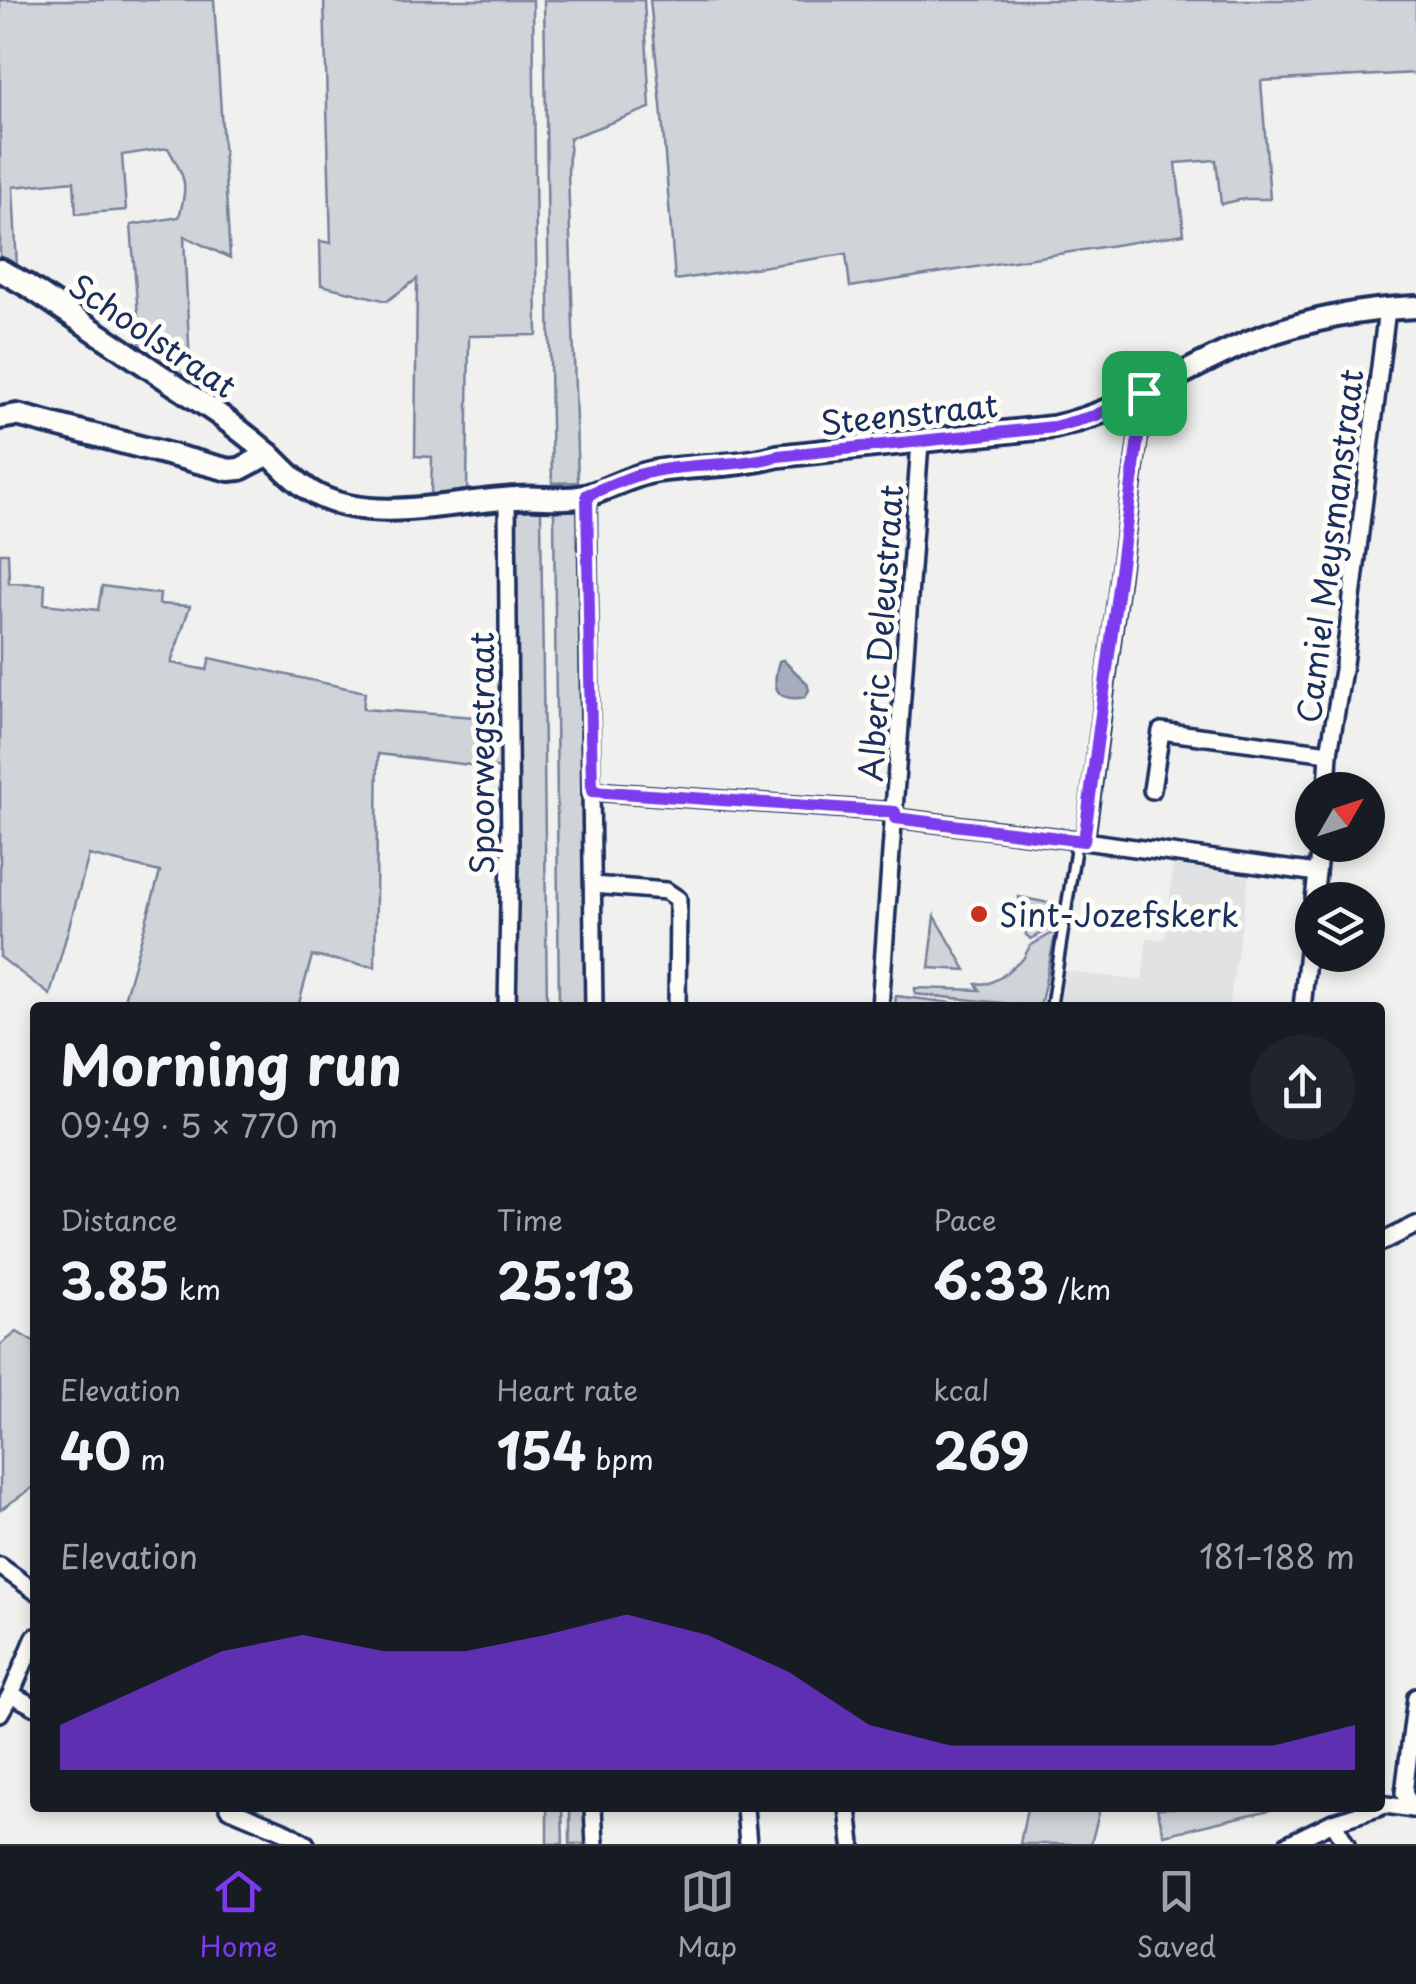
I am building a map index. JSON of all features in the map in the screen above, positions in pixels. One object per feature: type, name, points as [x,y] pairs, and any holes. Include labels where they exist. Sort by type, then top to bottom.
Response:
[{"type":"street","name":"Schoolstraat","points":[[0,270],[218,414],[268,454]]},
{"type":"street","name":"Steenstraat","points":[[268,454],[300,484],[336,502],[396,508],[583,496],[657,471],[1006,434],[1074,423],[1257,339],[1310,324],[1416,307]]},
{"type":"street","name":"Camiel Meysmanstraat","points":[[1328,772],[1388,309]]},
{"type":"street","points":[[1081,840],[1144,393]]},
{"type":"street","points":[[0,418],[16,415],[229,470],[240,469],[268,454]]},
{"type":"street","name":"Alberic Deleustraat","points":[[880,1002],[920,442]]},
{"type":"street","points":[[583,496],[594,1002]]},
{"type":"street","name":"Spoorwegstraat","points":[[507,1002],[511,498]]},
{"type":"street","points":[[1152,790],[1161,731],[1330,753]]},
{"type":"street","points":[[592,791],[895,815],[1317,873]]},
{"type":"street","points":[[1316,882],[1318,862]]},
{"type":"street","points":[[593,885],[666,891],[678,899],[677,1002]]},
{"type":"street","points":[[1303,1002],[1306,972]]},
{"type":"street","points":[[1385,1240],[1416,1225]]},
{"type":"street","points":[[0,1566],[30,1588]]},
{"type":"street","points":[[0,1713],[30,1649]]},
{"type":"street","points":[[11,1694],[30,1704]]},
{"type":"street","points":[[1415,1709],[1404,1792],[1415,1809]]},
{"type":"street","points":[[1385,1805],[1415,1809]]},
{"type":"street","points":[[238,1812],[306,1844]]},
{"type":"street","points":[[593,1812],[596,1844]]},
{"type":"street","points":[[745,1812],[748,1844]]},
{"type":"street","points":[[848,1812],[852,1844]]},
{"type":"street","points":[[1288,1844],[1364,1812]]},
{"type":"street","points":[[1333,1822],[1346,1844]]},
{"type":"lane","points":[[1053,1002],[1081,840]]},
{"type":"shaded area","points":[[0,0],[214,0],[230,258],[184,236],[191,388],[141,354],[131,225],[179,217],[184,181],[168,148],[122,155],[126,210],[76,214],[74,181],[13,187],[17,267],[0,260]]},
{"type":"shaded area","points":[[324,0],[533,0],[537,335],[469,336],[467,490],[431,495],[432,457],[415,456],[417,279],[387,301],[321,285],[320,241],[331,243]]},
{"type":"shaded area","points":[[544,0],[644,0],[650,108],[570,138],[578,482],[552,483]]},
{"type":"shaded area","points":[[650,0],[1416,0],[1416,73],[1261,81],[1270,199],[1221,204],[1216,160],[1176,163],[1184,234],[850,287],[846,254],[675,280]]},
{"type":"shaded area","points":[[580,506],[589,1002],[559,1002],[554,512]]},
{"type":"shaded area","points":[[517,510],[541,511],[547,1002],[515,1002]]},
{"type":"shaded area","points":[[0,553],[8,553],[9,583],[45,584],[44,604],[98,610],[102,586],[160,594],[159,604],[190,606],[171,663],[207,670],[210,658],[365,692],[363,709],[503,719],[504,769],[378,754],[375,967],[312,956],[299,1002],[123,1002],[160,872],[89,855],[50,995],[0,957]]},
{"type":"shaded area","points":[[1173,865],[1249,876],[1230,1002],[1061,1002],[1065,971],[1142,981],[1147,938],[1165,939]]},
{"type":"shaded area","points":[[1019,897],[1059,905],[1056,926],[1031,939],[1026,935]]},
{"type":"shaded area","points":[[935,916],[966,970],[929,968]]},
{"type":"shaded area","points":[[1056,931],[1041,1002],[992,1002],[915,994],[915,988],[980,990],[976,984],[1001,977],[1023,959],[1030,946]]},
{"type":"shaded area","points":[[896,996],[945,1002],[895,1002]]},
{"type":"shaded area","points":[[17,1332],[30,1340],[30,1489],[0,1510],[0,1345]]},
{"type":"shaded area","points":[[547,1812],[562,1812],[563,1844],[547,1844]]},
{"type":"shaded area","points":[[570,1812],[588,1812],[588,1844],[570,1844]]},
{"type":"shaded area","points":[[1026,1812],[1099,1813],[1091,1844],[1020,1844]]},
{"type":"shaded area","points":[[1158,1812],[1261,1812],[1164,1835]]},
{"type":"water","points":[[783,660],[807,683],[805,697],[786,697],[777,690],[777,670]]},
{"type":"place","name":"Sint-Jozefskerk","points":[[979,914]]},
{"type":"route","points":[[1144,393],[1084,841],[895,818],[895,812],[592,791],[587,495],[657,471],[1054,427],[1094,416],[1144,393]]}]
